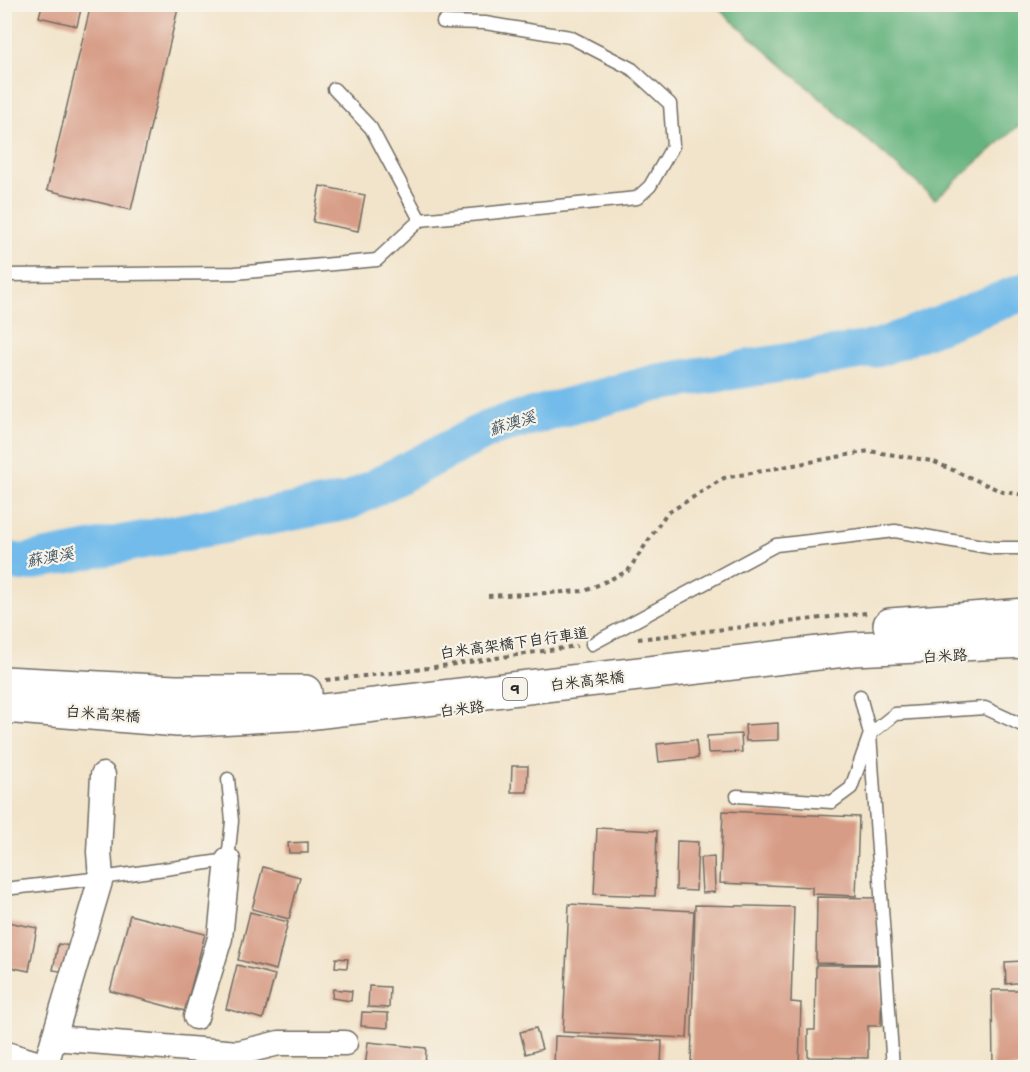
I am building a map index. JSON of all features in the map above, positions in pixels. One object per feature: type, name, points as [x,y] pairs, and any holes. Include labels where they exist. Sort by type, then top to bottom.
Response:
[{"type":"main road","name":"白米高架橋","points":[[4,683],[175,692],[304,692],[850,628],[1026,615]]},
{"type":"main road","name":"白米高架橋","points":[[4,706],[178,720],[306,713],[853,649],[1026,641]]},
{"type":"main road","points":[[4,1058],[37,1068]]},
{"type":"street","name":"白米路","points":[[4,717],[176,732],[299,729],[855,661],[1026,652]]},
{"type":"street","points":[[45,1068],[101,878],[99,852],[103,775]]},
{"type":"street","points":[[196,1017],[220,938],[228,860]]},
{"type":"street","points":[[54,1038],[238,1053],[279,1043],[345,1044]]},
{"type":"lane","points":[[4,275],[235,273],[376,260],[420,220],[637,198],[650,186],[673,146],[670,104],[632,69],[570,37],[485,23],[443,22]]},
{"type":"lane","points":[[334,89],[371,128],[420,220]]},
{"type":"lane","points":[[592,644],[776,545],[895,531],[994,548],[1026,548]]},
{"type":"lane","points":[[860,696],[870,734],[893,1068]]},
{"type":"lane","points":[[737,796],[832,802],[851,788],[870,734],[896,714],[985,708],[1026,727]]},
{"type":"lane","points":[[4,889],[228,860],[232,821],[228,779]]},
{"type":"path","points":[[488,596],[585,591],[628,571],[666,514],[724,478],[869,451],[933,461],[1004,492],[1026,495]]},
{"type":"path","name":"白米高架橋下自行車道","points":[[321,680],[401,672],[592,644],[871,613]]},
{"type":"green space","points":[[714,5],[1025,5],[1025,120],[935,199]]},
{"type":"building","points":[[91,4],[179,4],[131,210],[47,190]]},
{"type":"building","points":[[42,5],[82,5],[77,26],[39,17]]},
{"type":"building","points":[[320,186],[365,195],[358,231],[313,222]]},
{"type":"building","points":[[778,723],[778,740],[746,741],[745,725]]},
{"type":"building","points":[[741,734],[742,752],[708,753],[707,736]]},
{"type":"building","points":[[696,740],[698,758],[659,762],[657,744]]},
{"type":"building","points":[[512,766],[528,766],[527,792],[511,792]]},
{"type":"building","points":[[723,811],[859,817],[856,896],[812,894],[812,887],[720,883]]},
{"type":"building","points":[[597,828],[657,831],[655,896],[594,894]]},
{"type":"building","points":[[677,841],[698,842],[696,891],[676,890]]},
{"type":"building","points":[[308,842],[308,853],[289,853],[288,843]]},
{"type":"building","points":[[714,857],[715,892],[702,893],[700,858]]},
{"type":"building","points":[[263,867],[300,877],[289,919],[252,909]]},
{"type":"building","points":[[817,897],[878,898],[878,964],[816,963]]},
{"type":"building","points":[[569,904],[694,911],[687,1038],[563,1032]]},
{"type":"building","points":[[695,905],[794,907],[791,1002],[801,1003],[799,1068],[691,1068]]},
{"type":"building","points":[[250,912],[288,922],[276,970],[238,960]]},
{"type":"building","points":[[130,915],[205,934],[185,1011],[110,991]]},
{"type":"building","points":[[8,922],[37,928],[29,971],[4,966],[4,938]]},
{"type":"building","points":[[58,944],[71,946],[66,972],[53,970]]},
{"type":"building","points":[[336,958],[348,959],[347,968],[335,967]]},
{"type":"building","points":[[1023,961],[1025,982],[1006,984],[1005,962]]},
{"type":"building","points":[[237,965],[275,975],[263,1019],[226,1009]]},
{"type":"building","points":[[816,965],[882,965],[881,1026],[868,1026],[868,1058],[808,1057],[808,1030],[815,1030]]},
{"type":"building","points":[[369,986],[390,987],[389,1008],[368,1007]]},
{"type":"building","points":[[333,989],[352,991],[351,1001],[332,998]]},
{"type":"building","points":[[992,990],[1026,990],[1026,1068],[993,1068]]},
{"type":"building","points":[[362,1012],[388,1013],[388,1028],[361,1026]]},
{"type":"building","points":[[536,1028],[542,1049],[526,1054],[520,1032]]},
{"type":"building","points":[[555,1036],[662,1041],[661,1068],[554,1068]]},
{"type":"building","points":[[368,1042],[426,1048],[425,1068],[365,1068]]},
{"type":"waterway","name":"蘇澳溪","points":[[4,560],[22,563],[349,501],[492,427],[656,383],[878,348],[1026,291]]}]
